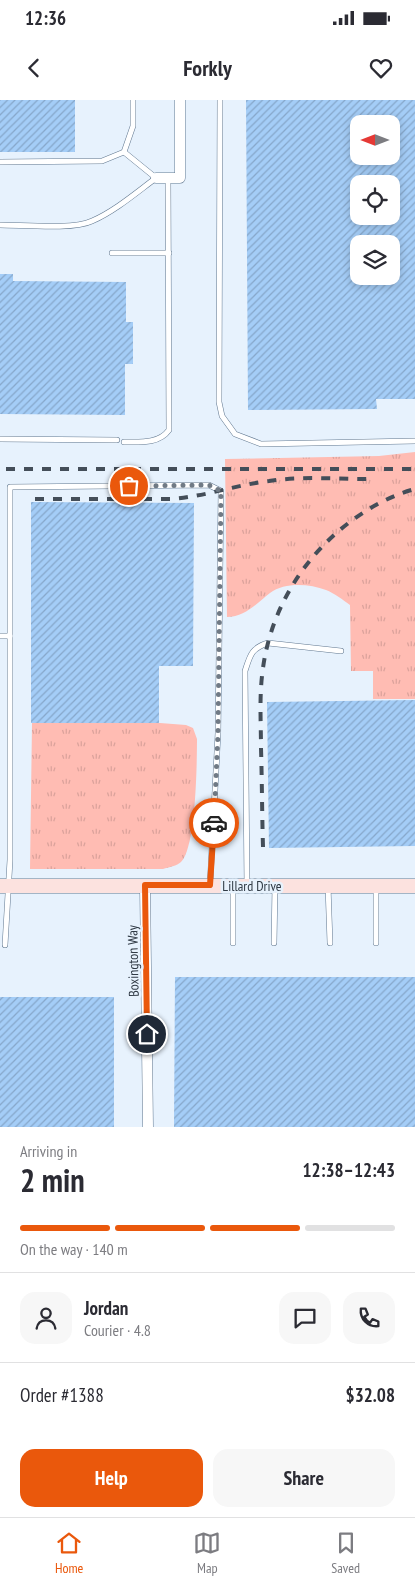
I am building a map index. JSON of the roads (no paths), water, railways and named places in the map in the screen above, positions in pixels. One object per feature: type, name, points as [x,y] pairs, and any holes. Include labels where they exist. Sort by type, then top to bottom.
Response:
[{"type":"street","points":[[156,178],[180,178],[180,100]]},
{"type":"street","name":"Boxington Way","points":[[145,885],[148,1127]]},
{"type":"street","name":"Lillard Drive","points":[[4,886],[415,886]]},
{"type":"lane","points":[[0,162],[102,161],[124,152],[133,126],[133,100]]},
{"type":"lane","points":[[220,100],[219,402],[222,416],[235,434],[261,444],[415,441]]},
{"type":"lane","points":[[0,226],[77,226],[92,221],[125,201],[156,178],[124,152]]},
{"type":"lane","points":[[124,442],[154,441],[164,437],[170,430],[168,178]]},
{"type":"lane","points":[[112,252],[169,253]]},
{"type":"lane","points":[[0,439],[117,440]]},
{"type":"lane","points":[[5,945],[4,886],[10,860],[10,487],[209,485],[221,491],[218,733],[210,885]]},
{"type":"lane","points":[[0,636],[10,636]]},
{"type":"lane","points":[[233,943],[240,885],[245,671],[250,654],[258,646],[268,643],[341,651]]},
{"type":"lane","points":[[274,943],[275,886]]},
{"type":"lane","points":[[328,886],[330,943]]},
{"type":"lane","points":[[376,886],[376,943]]},
{"type":"railway","points":[[6,469],[415,469]]},
{"type":"railway","points":[[35,499],[170,499],[281,479],[369,479]]},
{"type":"railway","points":[[263,847],[261,688],[266,649],[278,613],[286,596],[307,564],[333,536],[371,508],[404,492],[415,489]]}]
